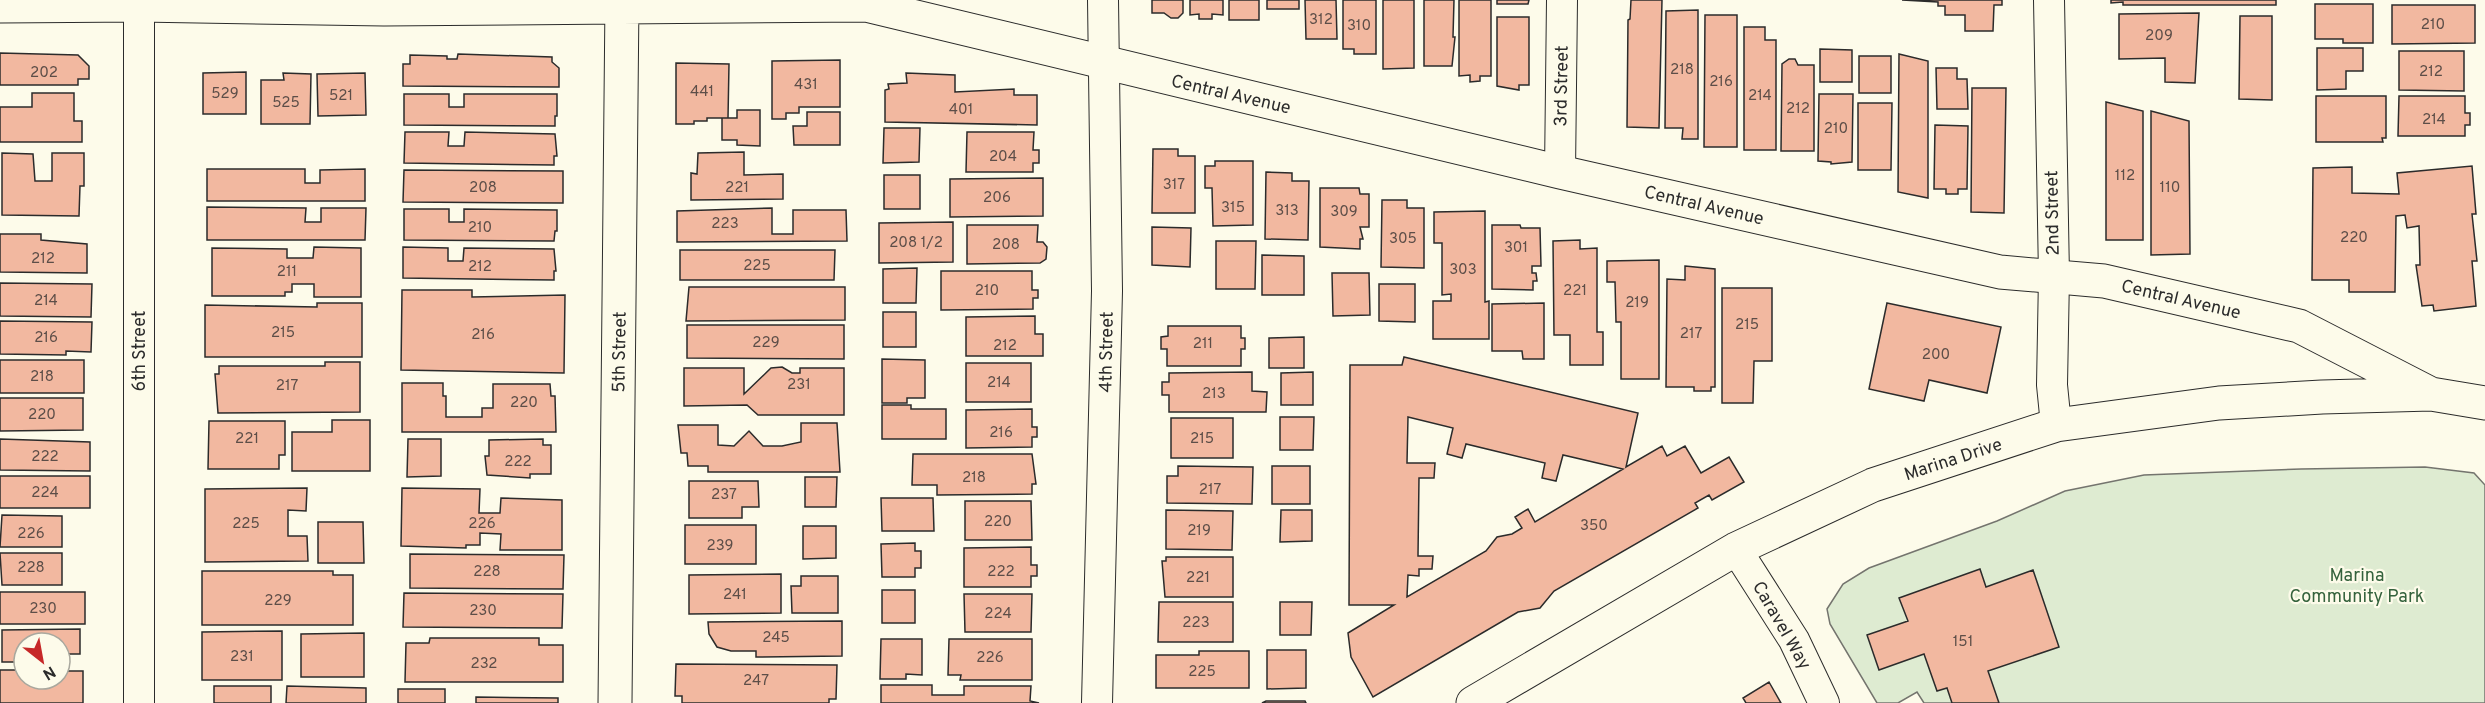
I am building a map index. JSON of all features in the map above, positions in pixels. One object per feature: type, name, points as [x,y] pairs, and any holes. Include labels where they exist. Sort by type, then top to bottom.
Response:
[{"type":"street","name":"4th Street","points":[[1097,703],[1107,291],[1102,64],[1103,0]]},
{"type":"street","name":"3rd Street","points":[[1560,172],[1562,0]]},
{"type":"street","name":"2nd Street","points":[[2049,0],[2054,276],[2052,385],[2056,425]]},
{"type":"street","name":"Central Avenue","points":[[0,6],[139,2],[384,9],[622,3],[866,5],[1102,64],[1560,172],[2000,272],[2104,281],[2299,326],[2431,394]]},
{"type":"street","name":"6th Street","points":[[139,2],[139,703]]},
{"type":"street","name":"5th Street","points":[[615,703],[622,3]]},
{"type":"street","name":"Marina Drive","points":[[1473,703],[1736,549],[1873,485],[2056,425],[2219,403],[2431,394],[2485,403]]},
{"type":"street","name":"Caravel Way","points":[[1736,549],[1794,640],[1824,703]]},
{"type":"green space","name":"Marina Community Park","points":[[2425,467],[2474,473],[2485,485],[2485,703],[1924,703],[1917,692],[1898,703],[1877,703],[1830,624],[1827,609],[1843,584],[1869,568],[1997,521],[2065,491],[2144,475]]},
{"type":"building","points":[[1152,0],[1183,0],[1183,13],[1178,18],[1171,18],[1164,13],[1152,13]]},
{"type":"building","points":[[1190,0],[1223,0],[1223,15],[1212,14],[1212,19],[1199,19],[1199,14],[1190,15]]},
{"type":"building","points":[[1229,0],[1259,0],[1259,20],[1229,20]]},
{"type":"building","points":[[1267,0],[1299,0],[1299,9],[1267,9]]},
{"type":"building","points":[[1305,0],[1336,0],[1337,39],[1306,39]]},
{"type":"building","points":[[1343,0],[1376,0],[1376,54],[1354,54],[1354,49],[1343,49]]},
{"type":"building","points":[[1383,0],[1414,0],[1414,68],[1383,69]]},
{"type":"building","points":[[1424,0],[1454,0],[1453,37],[1455,37],[1452,66],[1424,66]]},
{"type":"building","points":[[1459,0],[1491,0],[1491,76],[1480,76],[1480,81],[1470,82],[1470,75],[1459,76]]},
{"type":"building","points":[[1497,0],[1529,0],[1528,4],[1497,4]]},
{"type":"building","points":[[1631,0],[1662,0],[1659,128],[1627,127],[1628,20],[1630,19]]},
{"type":"building","points":[[1902,0],[2002,0],[2002,5],[1994,5],[1993,31],[1965,31],[1965,15],[1945,15],[1945,6],[1938,6],[1938,2]]},
{"type":"building","points":[[2111,0],[2276,0],[2276,5],[2123,5],[2123,2],[2111,3]]},
{"type":"building","points":[[2315,4],[2373,4],[2373,43],[2343,43],[2343,39],[2315,39]]},
{"type":"building","points":[[2392,5],[2475,5],[2475,43],[2392,44]]},
{"type":"building","points":[[1698,10],[1698,139],[1682,139],[1683,128],[1665,128],[1666,11]]},
{"type":"building","points":[[2199,13],[2195,83],[2165,82],[2165,58],[2119,59],[2119,14]]},
{"type":"building","points":[[1705,15],[1737,15],[1737,147],[1704,147]]},
{"type":"building","points":[[2240,16],[2272,16],[2272,100],[2239,99]]},
{"type":"building","points":[[1497,17],[1529,17],[1529,85],[1519,85],[1519,90],[1497,86]]},
{"type":"building","points":[[1744,27],[1765,27],[1765,40],[1776,40],[1776,150],[1744,150]]},
{"type":"building","points":[[2317,48],[2363,48],[2363,71],[2346,71],[2346,89],[2317,90]]},
{"type":"building","points":[[1820,49],[1852,50],[1852,82],[1820,82]]},
{"type":"building","points":[[2399,51],[2464,51],[2464,91],[2399,90]]},
{"type":"building","points":[[0,53],[78,55],[89,66],[89,79],[78,79],[78,85],[0,85]]},
{"type":"building","points":[[458,54],[552,57],[552,62],[559,68],[559,87],[403,86],[403,64],[410,64],[410,55],[447,56],[447,59],[457,59]]},
{"type":"building","points":[[1899,54],[1928,61],[1928,198],[1898,192]]},
{"type":"building","points":[[1859,56],[1891,56],[1891,93],[1859,93]]},
{"type":"building","points":[[1789,59],[1795,59],[1798,65],[1814,65],[1814,151],[1781,151],[1782,64]]},
{"type":"building","points":[[840,60],[840,107],[799,107],[799,113],[786,113],[786,119],[772,119],[772,61]]},
{"type":"building","points":[[676,63],[729,64],[728,118],[707,118],[707,121],[694,121],[694,124],[676,124]]},
{"type":"building","points":[[1936,68],[1957,68],[1957,79],[1967,79],[1968,109],[1937,109]]},
{"type":"building","points":[[246,72],[246,114],[203,114],[203,73]]},
{"type":"building","points":[[283,73],[311,74],[310,124],[261,124],[261,80],[284,80]]},
{"type":"building","points":[[365,73],[366,115],[318,116],[317,74]]},
{"type":"building","points":[[906,73],[955,75],[955,92],[1014,89],[1014,95],[1037,95],[1037,125],[885,122],[885,90],[889,89],[888,84],[907,83]]},
{"type":"building","points":[[1972,88],[2006,88],[2004,213],[1971,212]]},
{"type":"building","points":[[32,93],[74,93],[74,121],[82,121],[82,142],[0,142],[0,107],[32,107]]},
{"type":"building","points":[[404,94],[449,94],[449,107],[464,107],[464,94],[557,94],[557,116],[555,116],[555,126],[404,125]]},
{"type":"building","points":[[1819,94],[1853,94],[1852,162],[1831,164],[1831,162],[1818,161]]},
{"type":"building","points":[[2316,96],[2386,96],[2386,138],[2382,138],[2383,142],[2316,142]]},
{"type":"building","points":[[2399,96],[2465,96],[2465,113],[2470,113],[2470,125],[2465,125],[2465,136],[2398,136]]},
{"type":"building","points":[[2106,102],[2143,111],[2143,240],[2106,240]]},
{"type":"building","points":[[1858,103],[1892,103],[1891,170],[1858,170]]},
{"type":"building","points":[[737,110],[760,110],[760,146],[737,145],[737,140],[722,140],[722,118],[737,118]]},
{"type":"building","points":[[2151,111],[2189,121],[2190,254],[2151,255]]},
{"type":"building","points":[[807,112],[840,112],[840,145],[794,145],[793,126],[807,126]]},
{"type":"building","points":[[1935,125],[1968,126],[1967,189],[1958,189],[1958,194],[1946,194],[1946,189],[1934,189]]},
{"type":"building","points":[[884,128],[920,128],[919,162],[883,163]]},
{"type":"building","points":[[405,132],[449,132],[448,146],[464,146],[465,132],[555,134],[557,156],[554,156],[554,165],[404,163]]},
{"type":"building","points":[[967,132],[1034,132],[1033,150],[1039,150],[1039,163],[1033,163],[1033,172],[966,172]]},
{"type":"building","points":[[1153,149],[1178,149],[1178,156],[1195,156],[1195,213],[1152,213]]},
{"type":"building","points":[[744,152],[744,175],[783,174],[783,199],[691,200],[691,173],[697,174],[698,153]]},
{"type":"building","points":[[2,153],[33,154],[35,181],[52,181],[52,153],[84,153],[84,186],[80,186],[79,216],[2,215]]},
{"type":"building","points":[[1215,161],[1253,161],[1253,225],[1213,226],[1212,188],[1205,188],[1205,166],[1215,166]]},
{"type":"building","points":[[2472,166],[2476,214],[2472,214],[2477,261],[2472,261],[2476,306],[2434,311],[2433,305],[2422,306],[2416,265],[2420,265],[2419,226],[2407,228],[2405,215],[2396,216],[2395,292],[2349,292],[2349,280],[2312,280],[2313,168],[2352,167],[2352,193],[2399,194],[2397,173]]},
{"type":"building","points":[[207,169],[305,169],[305,183],[320,183],[320,170],[365,169],[365,201],[207,201]]},
{"type":"building","points":[[404,170],[563,171],[563,203],[403,202]]},
{"type":"building","points":[[1266,172],[1292,173],[1292,181],[1309,181],[1308,240],[1265,239]]},
{"type":"building","points":[[884,175],[920,175],[920,209],[884,209]]},
{"type":"building","points":[[1043,178],[1043,216],[950,217],[950,179]]},
{"type":"building","points":[[1320,188],[1359,188],[1360,194],[1369,194],[1369,227],[1360,227],[1363,239],[1360,239],[1360,249],[1320,247]]},
{"type":"building","points":[[1382,200],[1407,200],[1407,208],[1424,208],[1424,268],[1381,267]]},
{"type":"building","points":[[207,207],[306,208],[305,222],[321,222],[321,208],[366,208],[365,240],[207,240]]},
{"type":"building","points":[[772,208],[772,234],[793,234],[793,210],[846,210],[847,241],[677,242],[677,211]]},
{"type":"building","points":[[404,209],[449,209],[449,222],[464,222],[464,209],[557,210],[557,231],[555,231],[554,241],[404,240]]},
{"type":"building","points":[[1485,211],[1485,302],[1489,301],[1489,339],[1433,339],[1433,301],[1451,301],[1451,294],[1442,295],[1442,243],[1434,243],[1434,212]]},
{"type":"building","points":[[953,222],[953,262],[879,263],[879,223]]},
{"type":"building","points":[[967,225],[1038,225],[1037,242],[1043,242],[1047,247],[1046,259],[1040,263],[967,264]]},
{"type":"building","points":[[1492,225],[1540,228],[1541,266],[1532,266],[1532,273],[1536,273],[1537,281],[1533,281],[1533,290],[1492,289]]},
{"type":"building","points":[[1152,227],[1191,228],[1190,267],[1152,265]]},
{"type":"building","points":[[0,234],[41,234],[41,240],[87,244],[87,273],[0,272]]},
{"type":"building","points":[[1580,240],[1580,249],[1597,248],[1597,332],[1603,332],[1603,365],[1570,365],[1570,335],[1554,335],[1553,241]]},
{"type":"building","points":[[1216,241],[1256,241],[1255,289],[1216,289]]},
{"type":"building","points":[[314,247],[361,248],[361,297],[314,297],[314,284],[292,284],[292,292],[285,292],[285,296],[212,296],[212,248],[287,249],[287,258],[313,258]]},
{"type":"building","points":[[403,247],[448,248],[448,261],[463,261],[464,248],[554,249],[556,271],[554,271],[554,280],[403,278]]},
{"type":"building","points":[[680,250],[835,250],[834,280],[680,280]]},
{"type":"building","points":[[1262,255],[1304,256],[1304,295],[1262,295]]},
{"type":"building","points":[[1659,260],[1659,379],[1621,379],[1621,322],[1616,322],[1615,282],[1607,282],[1607,261]]},
{"type":"building","points":[[1685,266],[1715,269],[1715,387],[1711,387],[1711,391],[1694,391],[1694,387],[1666,387],[1667,279],[1685,280]]},
{"type":"building","points":[[917,268],[916,303],[883,303],[883,269]]},
{"type":"building","points":[[941,271],[1032,271],[1032,290],[1038,290],[1038,298],[1033,298],[1033,309],[941,310]]},
{"type":"building","points":[[1332,273],[1369,273],[1370,315],[1333,316]]},
{"type":"building","points":[[0,283],[92,284],[91,317],[0,316]]},
{"type":"building","points":[[1379,284],[1415,284],[1415,322],[1379,321]]},
{"type":"building","points":[[689,287],[845,287],[845,320],[686,321]]},
{"type":"building","points":[[1722,288],[1772,288],[1772,361],[1754,361],[1753,403],[1722,403]]},
{"type":"building","points":[[402,290],[472,290],[472,297],[565,295],[564,373],[401,370]]},
{"type":"building","points":[[317,303],[362,303],[362,357],[205,357],[205,305],[317,307]]},
{"type":"building","points":[[1544,303],[1544,359],[1523,359],[1522,351],[1492,351],[1492,304]]},
{"type":"building","points":[[1887,303],[2001,327],[1987,393],[1929,380],[1924,401],[1869,389]]},
{"type":"building","points":[[883,312],[916,312],[916,347],[883,347]]},
{"type":"building","points":[[1035,316],[1035,334],[1043,334],[1043,356],[966,356],[966,317]]},
{"type":"building","points":[[0,321],[92,322],[91,352],[66,351],[66,355],[0,354]]},
{"type":"building","points":[[687,325],[844,325],[844,359],[687,358]]},
{"type":"building","points":[[1168,326],[1241,326],[1241,338],[1245,338],[1245,349],[1241,349],[1241,366],[1167,366],[1167,349],[1161,349],[1161,337],[1168,336]]},
{"type":"building","points":[[1304,337],[1304,368],[1269,368],[1269,338]]},
{"type":"building","points":[[1404,357],[1638,413],[1626,467],[1662,446],[1667,456],[1685,446],[1701,473],[1729,457],[1744,482],[1712,500],[1709,495],[1695,503],[1698,508],[1554,591],[1540,608],[1518,612],[1373,697],[1351,657],[1348,633],[1394,605],[1349,605],[1350,365],[1402,365]],"holes":[[[1408,417],[1453,428],[1447,454],[1462,458],[1466,444],[1545,463],[1542,478],[1556,481],[1563,455],[1623,469],[1535,522],[1528,509],[1515,517],[1522,528],[1512,534],[1497,537],[1486,551],[1407,597],[1408,575],[1419,576],[1419,569],[1432,569],[1433,556],[1418,556],[1419,478],[1434,478],[1435,463],[1407,463]]]},
{"type":"building","points":[[882,359],[925,360],[925,398],[907,398],[907,403],[882,403]]},
{"type":"building","points":[[0,360],[84,360],[84,393],[0,393]]},
{"type":"building","points":[[325,362],[360,362],[360,412],[218,413],[215,374],[219,374],[219,366],[325,366]]},
{"type":"building","points":[[966,363],[1031,363],[1031,402],[966,402]]},
{"type":"building","points":[[782,367],[792,373],[800,373],[800,368],[844,368],[844,415],[758,415],[747,405],[684,406],[684,368],[744,368],[744,394],[771,368]]},
{"type":"building","points":[[1252,372],[1252,391],[1267,392],[1266,412],[1169,412],[1169,395],[1162,395],[1162,382],[1169,382],[1169,373]]},
{"type":"building","points":[[1313,372],[1313,405],[1281,405],[1281,373]]},
{"type":"building","points":[[402,383],[443,383],[443,396],[446,396],[446,417],[482,417],[482,408],[493,408],[493,384],[550,384],[551,396],[555,396],[556,432],[402,432]]},
{"type":"building","points":[[0,398],[83,398],[83,430],[0,431]]},
{"type":"building","points":[[882,405],[911,405],[911,409],[946,409],[946,439],[882,439]]},
{"type":"building","points":[[1032,409],[1032,427],[1037,427],[1037,437],[1032,437],[1032,447],[966,448],[966,410]]},
{"type":"building","points":[[1280,417],[1314,417],[1313,450],[1280,450]]},
{"type":"building","points":[[1171,418],[1233,418],[1233,458],[1171,458]]},
{"type":"building","points":[[332,420],[370,420],[370,471],[292,471],[292,432],[332,432]]},
{"type":"building","points":[[209,421],[285,421],[285,455],[279,455],[279,469],[208,469]]},
{"type":"building","points":[[801,423],[837,423],[840,472],[708,472],[708,466],[688,466],[687,453],[681,453],[678,425],[718,425],[718,445],[734,446],[749,431],[763,446],[782,446],[801,442]]},
{"type":"building","points":[[0,439],[90,442],[90,471],[0,470]]},
{"type":"building","points":[[408,439],[441,439],[441,476],[407,477]]},
{"type":"building","points":[[543,439],[543,445],[551,445],[551,474],[530,474],[530,478],[487,475],[485,456],[489,456],[489,440]]},
{"type":"building","points":[[913,454],[1032,454],[1036,484],[1032,484],[1032,494],[937,495],[937,485],[912,485]]},
{"type":"building","points":[[1178,466],[1253,467],[1252,504],[1167,503],[1167,476],[1178,476]]},
{"type":"building","points":[[1272,466],[1310,466],[1310,504],[1272,504]]},
{"type":"building","points":[[0,476],[90,476],[90,508],[0,508]]},
{"type":"building","points":[[805,477],[837,477],[836,507],[805,507]]},
{"type":"building","points":[[689,481],[758,481],[759,507],[742,507],[742,518],[689,518]]},
{"type":"building","points":[[307,488],[306,511],[288,510],[288,536],[307,536],[308,561],[205,562],[205,489]]},
{"type":"building","points":[[402,488],[480,489],[479,513],[500,513],[501,498],[562,500],[562,550],[500,550],[501,534],[480,533],[480,545],[466,545],[466,548],[401,546]]},
{"type":"building","points":[[881,498],[933,498],[934,531],[882,531]]},
{"type":"building","points":[[965,501],[1031,501],[1032,540],[965,540]]},
{"type":"building","points":[[1166,510],[1233,511],[1232,550],[1166,549]]},
{"type":"building","points":[[1281,510],[1312,510],[1312,541],[1280,542]]},
{"type":"building","points":[[2,515],[62,516],[62,547],[0,547]]},
{"type":"building","points":[[318,522],[363,522],[364,563],[318,563]]},
{"type":"building","points":[[685,525],[756,525],[756,564],[685,564]]},
{"type":"building","points":[[803,526],[836,526],[836,558],[803,559]]},
{"type":"building","points":[[915,543],[915,551],[921,551],[921,568],[915,568],[915,577],[882,577],[881,544]]},
{"type":"building","points":[[1031,547],[1031,565],[1037,565],[1037,576],[1031,576],[1031,587],[964,587],[964,548]]},
{"type":"building","points":[[0,553],[62,553],[62,585],[2,585]]},
{"type":"building","points":[[410,554],[564,555],[563,589],[410,588]]},
{"type":"building","points":[[1166,557],[1233,557],[1233,597],[1165,597],[1162,561],[1166,561]]},
{"type":"building","points":[[1980,569],[1986,587],[2033,570],[2059,647],[1988,671],[1999,703],[1952,703],[1947,688],[1937,691],[1924,654],[1879,670],[1867,635],[1908,621],[1899,598]]},
{"type":"building","points":[[202,571],[333,571],[333,575],[353,575],[353,625],[202,625]]},
{"type":"building","points":[[781,574],[781,613],[689,614],[689,575]]},
{"type":"building","points":[[801,576],[838,576],[838,613],[792,613],[791,586],[801,586]]},
{"type":"building","points":[[882,590],[915,590],[915,623],[882,623]]},
{"type":"building","points":[[0,592],[85,592],[85,624],[0,624]]},
{"type":"building","points":[[404,593],[563,594],[562,628],[403,627]]},
{"type":"building","points":[[964,594],[1032,594],[1031,632],[965,632]]},
{"type":"building","points":[[1159,602],[1233,602],[1233,642],[1158,642]]},
{"type":"building","points":[[1280,602],[1312,602],[1311,635],[1280,635]]},
{"type":"building","points":[[842,621],[842,656],[756,657],[756,651],[731,651],[717,647],[709,634],[708,622]]},
{"type":"building","points":[[80,629],[80,654],[72,654],[72,631],[12,631],[12,662],[2,662],[2,630]]},
{"type":"building","points":[[282,631],[282,680],[202,680],[202,632]]},
{"type":"building","points":[[364,633],[364,677],[301,677],[301,634]]},
{"type":"building","points":[[430,638],[539,638],[539,645],[563,645],[563,682],[405,682],[406,643],[429,643]]},
{"type":"building","points":[[881,639],[922,639],[922,675],[906,674],[906,679],[880,679]]},
{"type":"building","points":[[949,639],[1032,639],[1032,680],[960,680],[961,675],[948,675]]},
{"type":"building","points":[[1267,650],[1306,650],[1306,688],[1267,689]]},
{"type":"building","points":[[1199,651],[1249,651],[1249,688],[1156,688],[1156,655],[1199,655]]},
{"type":"building","points":[[676,664],[837,665],[836,699],[829,699],[829,703],[682,703],[682,696],[675,696]]},
{"type":"building","points":[[0,670],[12,670],[12,691],[72,691],[72,671],[83,671],[83,703],[0,703]]},
{"type":"building","points":[[1769,682],[1781,703],[1746,703],[1743,698]]},
{"type":"building","points":[[881,685],[932,685],[932,695],[964,695],[964,686],[1031,686],[1030,701],[1039,703],[881,703]]},
{"type":"building","points":[[214,686],[271,686],[271,703],[214,703]]},
{"type":"building","points":[[287,686],[366,688],[366,703],[286,703]]},
{"type":"building","points":[[398,689],[445,689],[445,703],[398,703]]},
{"type":"building","points":[[476,697],[558,698],[558,703],[476,703]]},
{"type":"building","points":[[1266,701],[1305,701],[1306,703],[1262,703]]}]
